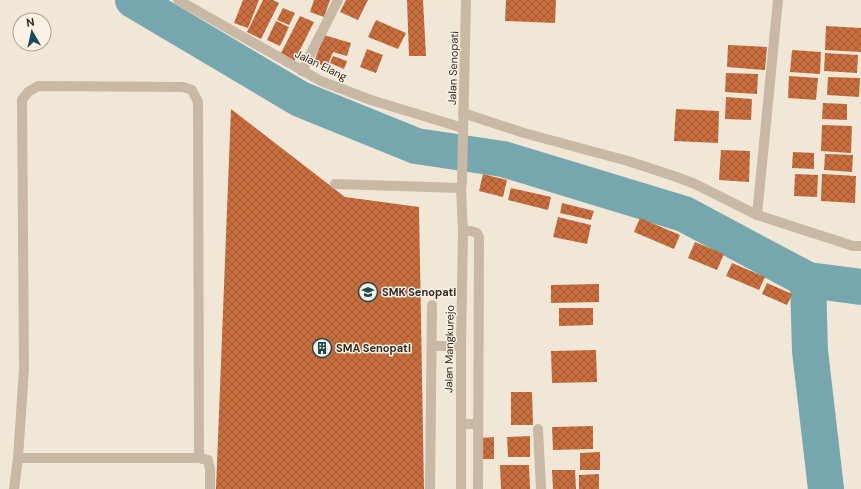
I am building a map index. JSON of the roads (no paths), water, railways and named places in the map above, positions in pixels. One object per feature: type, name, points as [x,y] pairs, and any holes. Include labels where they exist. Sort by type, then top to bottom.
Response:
[{"type":"street","name":"Jalan Elang","points":[[178,0],[321,81],[463,132]]},
{"type":"street","points":[[302,71],[338,0]]},
{"type":"street","name":"Jalan Senopati","points":[[463,132],[466,0]]},
{"type":"street","points":[[756,215],[778,0]]},
{"type":"street","points":[[14,489],[18,458],[24,369],[22,100],[28,92],[38,86],[183,87],[192,90],[198,102],[199,458]]},
{"type":"street","points":[[463,113],[524,133],[628,161],[674,176],[695,184],[756,215],[853,246],[861,246]]},
{"type":"street","name":"Jalan Mangkurejo","points":[[461,489],[463,132]]},
{"type":"street","points":[[335,184],[462,185]]},
{"type":"street","points":[[463,231],[477,233],[479,237],[478,489]]},
{"type":"street","points":[[430,489],[432,305]]},
{"type":"street","points":[[461,322],[478,322]]},
{"type":"street","points":[[432,346],[461,346]]},
{"type":"street","points":[[461,424],[478,424]]},
{"type":"street","points":[[538,429],[541,489]]},
{"type":"street","points":[[18,458],[199,458],[208,460],[210,469],[210,489]]},
{"type":"waterway","points":[[133,0],[300,99],[416,146],[503,159],[684,214],[808,280],[861,287]]},
{"type":"waterway","points":[[808,280],[810,351],[826,489]]},
{"type":"place","name":"SMK Senopati","points":[[368,292]]},
{"type":"place","name":"SMA Senopati","points":[[322,348]]}]
